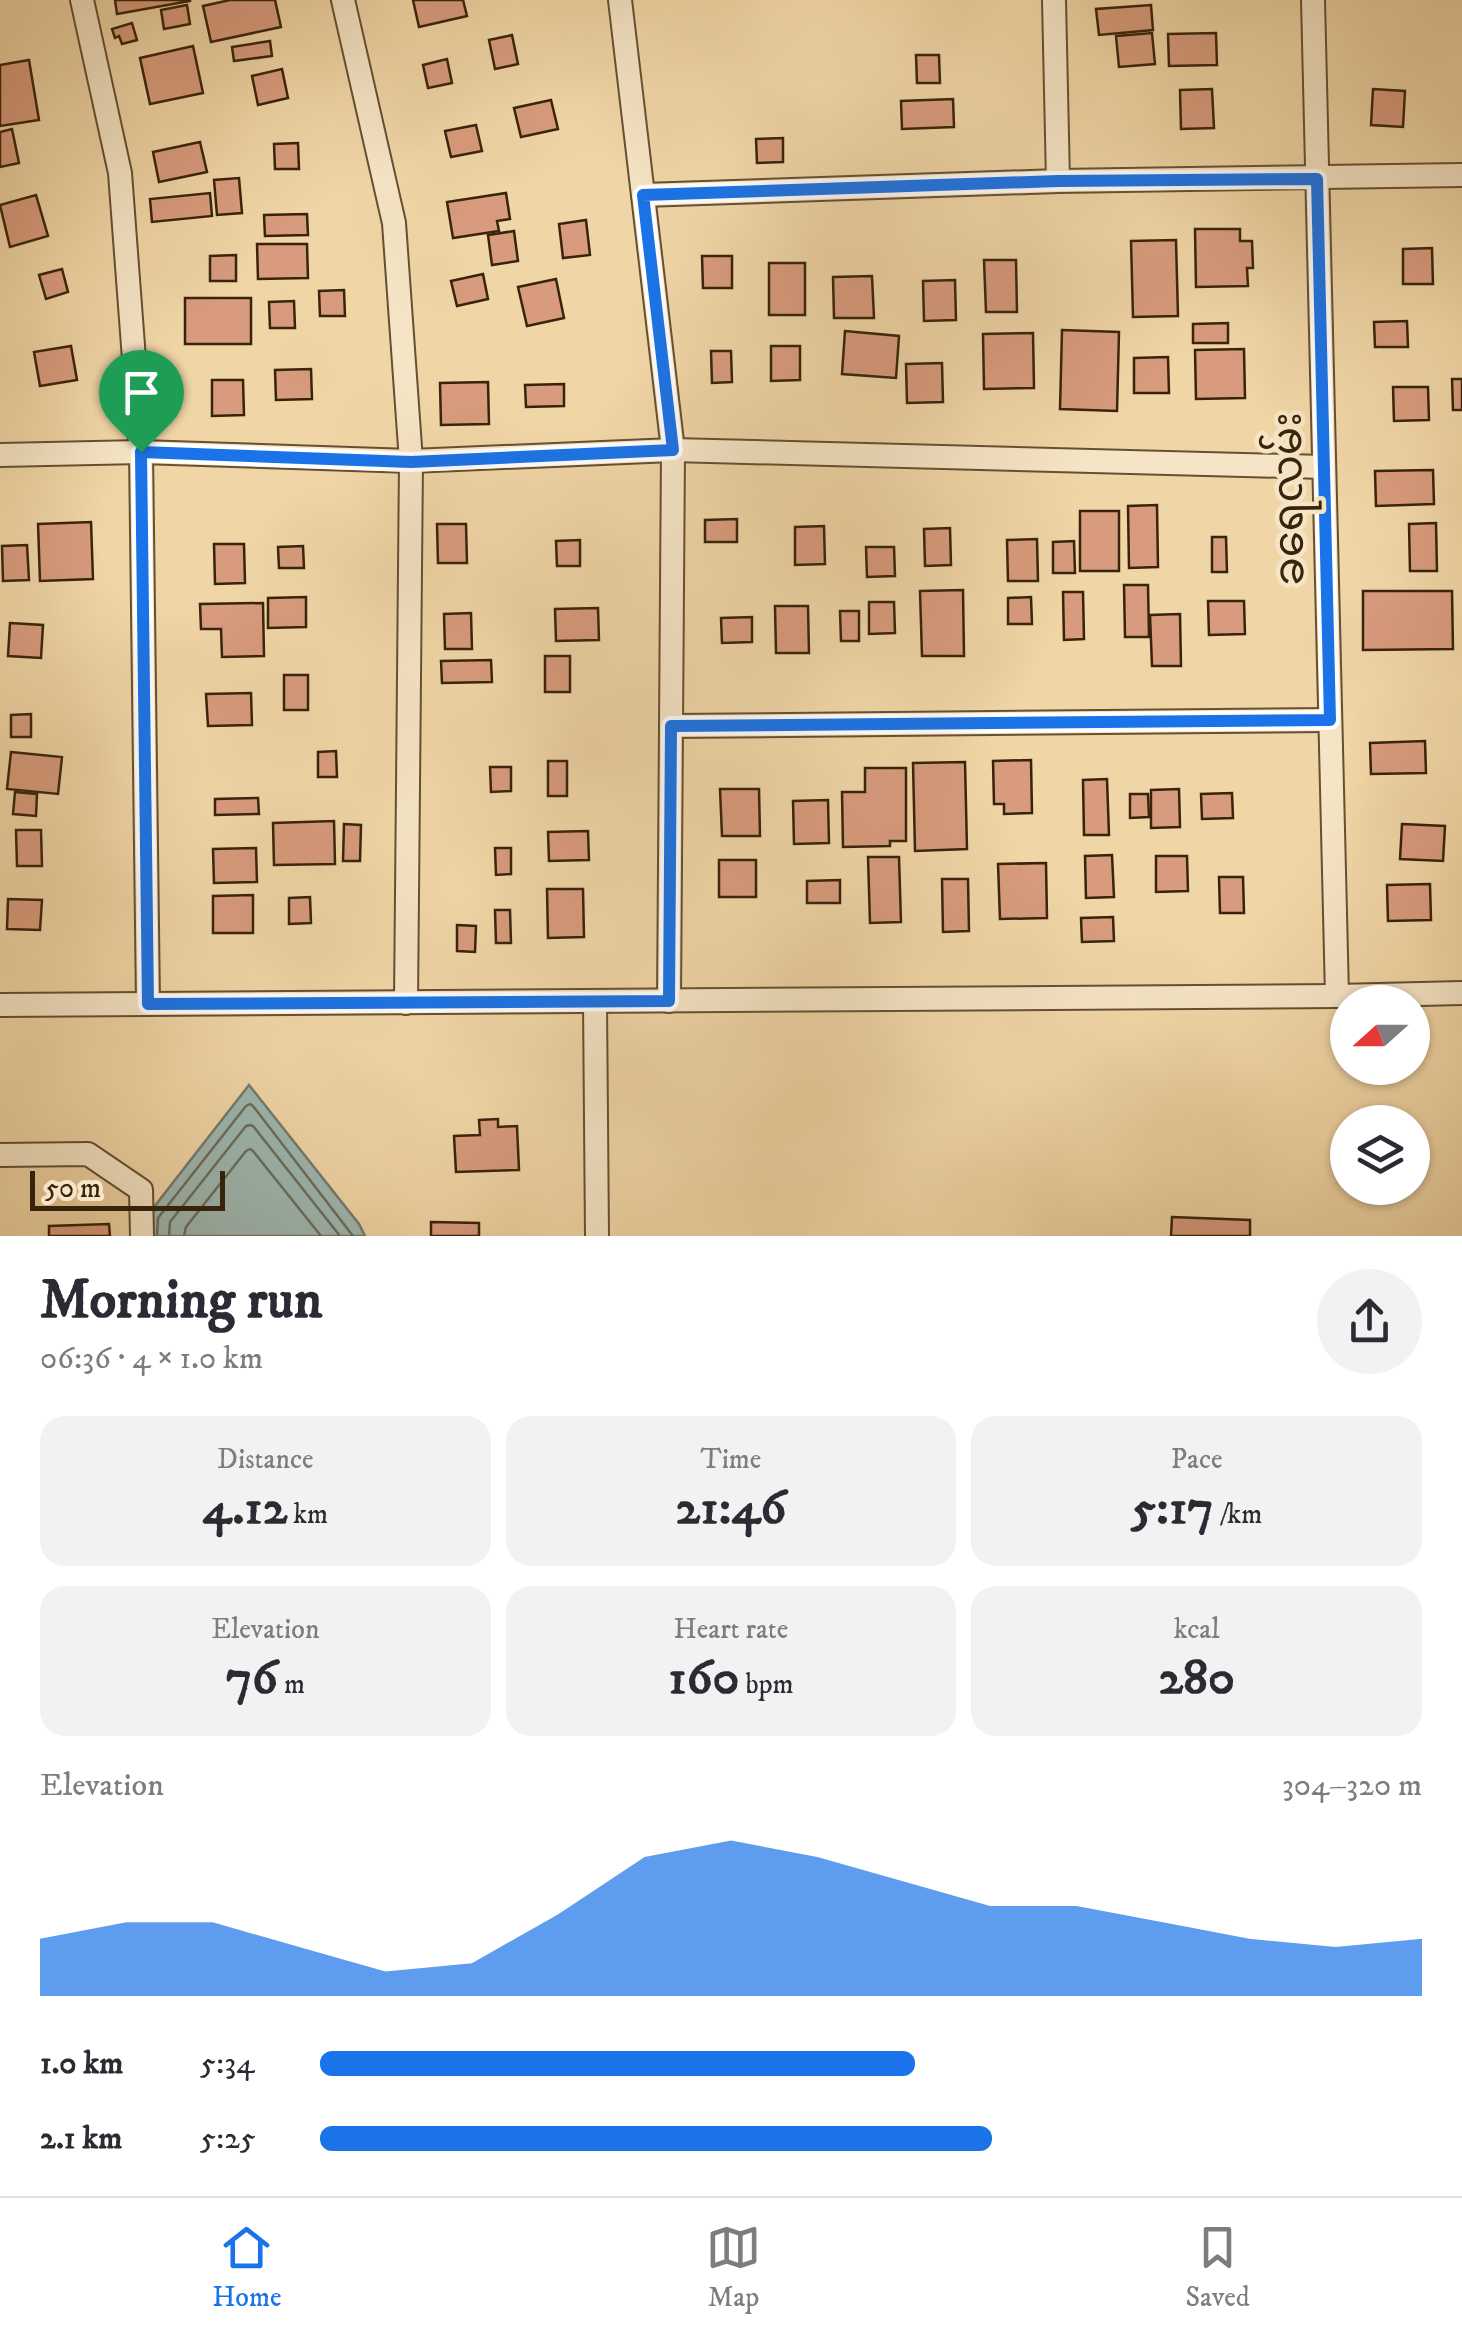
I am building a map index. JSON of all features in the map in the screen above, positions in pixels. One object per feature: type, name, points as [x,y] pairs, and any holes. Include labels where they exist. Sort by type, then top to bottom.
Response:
[{"type":"street","points":[[82,0],[120,173],[141,452],[148,1004]]},
{"type":"street","points":[[343,0],[394,223],[411,462],[406,1002]]},
{"type":"street","points":[[620,0],[673,450],[669,1001]]},
{"type":"street","points":[[1054,0],[1058,181]]},
{"type":"street","name":"ခရေလမ်း","points":[[1313,0],[1337,985]]},
{"type":"street","points":[[643,195],[1058,181],[1462,176]]},
{"type":"street","points":[[0,455],[141,452],[411,462],[673,450],[1324,467]]},
{"type":"street","points":[[671,726],[1330,720]]},
{"type":"street","points":[[1430,994],[1462,993]]},
{"type":"street","points":[[0,1006],[1330,996]]},
{"type":"street","points":[[595,1002],[597,1236]]},
{"type":"street","points":[[0,1155],[88,1154],[141,1190],[142,1236]]},
{"type":"water","points":[[249,1085],[365,1236],[147,1236],[147,1216]]},
{"type":"building","points":[[115,0],[190,0],[190,1],[117,14]]},
{"type":"building","points":[[230,0],[275,0],[281,27],[211,42],[203,6]]},
{"type":"building","points":[[413,0],[463,0],[467,16],[419,27]]},
{"type":"building","points":[[187,5],[190,24],[164,29],[161,10]]},
{"type":"building","points":[[1151,5],[1153,30],[1099,35],[1096,9]]},
{"type":"building","points":[[132,23],[137,40],[122,44],[112,29]]},
{"type":"building","points":[[1152,33],[1155,64],[1119,67],[1116,36]]},
{"type":"building","points":[[1216,33],[1217,65],[1169,66],[1168,34]]},
{"type":"building","points":[[512,35],[518,64],[495,69],[489,40]]},
{"type":"building","points":[[270,41],[272,56],[234,61],[232,47]]},
{"type":"building","points":[[193,46],[203,93],[150,104],[140,58]]},
{"type":"building","points":[[916,55],[939,55],[940,83],[917,83]]},
{"type":"building","points":[[447,59],[452,83],[428,88],[423,65]]},
{"type":"building","points":[[29,60],[39,120],[0,126],[0,65]]},
{"type":"building","points":[[282,69],[288,98],[258,105],[252,76]]},
{"type":"building","points":[[1212,89],[1214,128],[1181,129],[1180,90]]},
{"type":"building","points":[[1373,89],[1405,91],[1403,127],[1371,125]]},
{"type":"building","points":[[953,99],[954,127],[902,129],[901,101]]},
{"type":"building","points":[[551,100],[558,129],[521,137],[514,108]]},
{"type":"building","points":[[476,125],[482,151],[451,157],[445,131]]},
{"type":"building","points":[[12,129],[19,163],[0,167],[0,132]]},
{"type":"building","points":[[783,138],[783,162],[757,163],[756,139]]},
{"type":"building","points":[[200,142],[207,172],[159,182],[153,152]]},
{"type":"building","points":[[298,143],[299,169],[275,169],[274,144]]},
{"type":"building","points":[[239,178],[242,213],[217,215],[214,180]]},
{"type":"building","points":[[210,193],[212,216],[152,222],[150,199]]},
{"type":"building","points":[[506,193],[510,219],[497,221],[499,231],[453,238],[447,202]]},
{"type":"building","points":[[36,195],[48,236],[10,247],[0,205]]},
{"type":"building","points":[[307,214],[308,235],[265,236],[264,215]]},
{"type":"building","points":[[586,220],[590,255],[563,258],[559,224]]},
{"type":"building","points":[[1195,229],[1240,229],[1240,241],[1252,241],[1253,268],[1247,268],[1248,286],[1196,287]]},
{"type":"building","points":[[514,231],[518,261],[492,265],[488,235]]},
{"type":"building","points":[[1176,240],[1178,316],[1133,317],[1131,241]]},
{"type":"building","points":[[257,244],[307,244],[308,278],[258,279]]},
{"type":"building","points":[[1432,248],[1433,284],[1403,284],[1403,249]]},
{"type":"building","points":[[236,255],[236,281],[210,281],[210,256]]},
{"type":"building","points":[[702,256],[732,256],[732,288],[703,288]]},
{"type":"building","points":[[984,260],[1016,260],[1017,312],[986,312]]},
{"type":"building","points":[[769,263],[805,263],[805,315],[769,315]]},
{"type":"building","points":[[62,269],[68,292],[46,299],[39,275]]},
{"type":"building","points":[[483,274],[488,299],[457,306],[451,281]]},
{"type":"building","points":[[872,276],[874,318],[834,318],[833,277]]},
{"type":"building","points":[[556,279],[564,318],[527,326],[518,287]]},
{"type":"building","points":[[955,280],[956,320],[924,321],[923,281]]},
{"type":"building","points":[[344,290],[345,316],[320,316],[319,291]]},
{"type":"building","points":[[185,298],[251,298],[251,344],[185,344]]},
{"type":"building","points":[[294,301],[295,328],[270,328],[269,302]]},
{"type":"building","points":[[1407,321],[1408,347],[1375,347],[1374,322]]},
{"type":"building","points":[[1228,323],[1228,343],[1193,343],[1193,324]]},
{"type":"building","points":[[1062,330],[1119,332],[1117,411],[1060,409]]},
{"type":"building","points":[[845,331],[899,336],[896,378],[842,374]]},
{"type":"building","points":[[1033,333],[1034,388],[984,389],[983,334]]},
{"type":"building","points":[[71,346],[77,380],[40,386],[34,352]]},
{"type":"building","points":[[771,346],[800,346],[800,380],[771,381]]},
{"type":"building","points":[[1244,349],[1245,398],[1196,399],[1195,350]]},
{"type":"building","points":[[711,351],[731,351],[732,382],[712,383]]},
{"type":"building","points":[[1168,357],[1169,393],[1134,393],[1134,358]]},
{"type":"building","points":[[942,363],[943,402],[907,403],[906,364]]},
{"type":"building","points":[[311,369],[312,399],[276,400],[275,370]]},
{"type":"building","points":[[1452,379],[1462,379],[1462,410],[1453,410]]},
{"type":"building","points":[[212,380],[243,380],[244,415],[212,416]]},
{"type":"building","points":[[488,382],[489,424],[441,425],[440,383]]},
{"type":"building","points":[[564,384],[564,406],[526,407],[525,385]]},
{"type":"building","points":[[1393,387],[1428,387],[1429,420],[1394,421]]},
{"type":"building","points":[[1433,470],[1434,504],[1376,506],[1375,471]]},
{"type":"building","points":[[1157,505],[1158,567],[1129,568],[1128,506]]},
{"type":"building","points":[[1080,511],[1119,511],[1119,571],[1080,571]]},
{"type":"building","points":[[737,519],[737,542],[705,542],[705,520]]},
{"type":"building","points":[[91,522],[93,579],[40,581],[38,524]]},
{"type":"building","points":[[1436,523],[1437,571],[1410,571],[1409,524]]},
{"type":"building","points":[[437,524],[466,524],[467,563],[438,563]]},
{"type":"building","points":[[824,526],[825,564],[795,565],[795,527]]},
{"type":"building","points":[[950,528],[951,565],[925,566],[924,529]]},
{"type":"building","points":[[1212,537],[1226,537],[1227,572],[1212,572]]},
{"type":"building","points":[[1037,539],[1038,581],[1008,581],[1007,540]]},
{"type":"building","points":[[580,540],[580,566],[557,566],[556,541]]},
{"type":"building","points":[[1074,541],[1075,573],[1053,573],[1053,542]]},
{"type":"building","points":[[214,544],[244,544],[245,583],[215,584]]},
{"type":"building","points":[[27,545],[29,580],[3,581],[2,546]]},
{"type":"building","points":[[303,546],[304,568],[279,568],[278,547]]},
{"type":"building","points":[[866,547],[894,547],[895,576],[867,577]]},
{"type":"building","points":[[1124,585],[1148,585],[1149,637],[1125,637]]},
{"type":"building","points":[[963,590],[964,656],[922,656],[920,591]]},
{"type":"building","points":[[1363,591],[1452,591],[1453,649],[1363,650]]},
{"type":"building","points":[[1063,592],[1083,592],[1084,639],[1064,640]]},
{"type":"building","points":[[306,597],[306,627],[268,628],[268,598]]},
{"type":"building","points":[[1031,597],[1032,624],[1008,624],[1008,598]]},
{"type":"building","points":[[1208,601],[1244,601],[1245,634],[1209,635]]},
{"type":"building","points":[[869,602],[894,602],[895,633],[869,634]]},
{"type":"building","points":[[263,603],[264,656],[222,657],[221,629],[201,629],[200,604]]},
{"type":"building","points":[[775,606],[808,606],[809,653],[776,653]]},
{"type":"building","points":[[598,608],[599,640],[556,641],[555,609]]},
{"type":"building","points":[[840,611],[859,611],[859,641],[841,641]]},
{"type":"building","points":[[471,613],[472,649],[445,649],[444,614]]},
{"type":"building","points":[[1180,614],[1181,666],[1152,666],[1150,615]]},
{"type":"building","points":[[752,617],[752,642],[722,643],[721,618]]},
{"type":"building","points":[[10,623],[43,625],[41,658],[8,656]]},
{"type":"building","points":[[545,656],[570,656],[570,692],[545,692]]},
{"type":"building","points":[[491,660],[492,682],[442,683],[441,661]]},
{"type":"building","points":[[284,675],[308,675],[308,710],[284,710]]},
{"type":"building","points":[[251,693],[252,725],[208,726],[206,694]]},
{"type":"building","points":[[31,714],[31,737],[11,737],[11,715]]},
{"type":"building","points":[[1425,741],[1426,773],[1371,774],[1370,743]]},
{"type":"building","points":[[336,751],[337,777],[318,777],[318,752]]},
{"type":"building","points":[[11,752],[62,757],[58,794],[7,789]]},
{"type":"building","points":[[1031,760],[1032,813],[1004,814],[1004,804],[994,804],[993,761]]},
{"type":"building","points":[[548,761],[567,761],[567,796],[548,796]]},
{"type":"building","points":[[965,762],[967,849],[915,851],[913,763]]},
{"type":"building","points":[[490,767],[511,767],[511,791],[491,792]]},
{"type":"building","points":[[865,768],[906,768],[906,841],[890,841],[890,846],[843,847],[842,792],[865,792]]},
{"type":"building","points":[[1107,779],[1109,835],[1084,835],[1083,780]]},
{"type":"building","points":[[720,789],[759,789],[760,836],[722,836]]},
{"type":"building","points":[[1179,789],[1180,827],[1151,828],[1151,790]]},
{"type":"building","points":[[15,792],[37,794],[36,816],[13,814]]},
{"type":"building","points":[[1232,793],[1233,818],[1202,819],[1201,794]]},
{"type":"building","points":[[1130,794],[1148,794],[1149,817],[1130,818]]},
{"type":"building","points":[[258,798],[259,814],[215,815],[215,799]]},
{"type":"building","points":[[828,800],[829,843],[794,844],[793,801]]},
{"type":"building","points":[[334,821],[335,864],[274,865],[273,823]]},
{"type":"building","points":[[344,824],[361,825],[360,861],[343,861]]},
{"type":"building","points":[[1402,824],[1445,826],[1443,861],[1400,859]]},
{"type":"building","points":[[16,830],[41,830],[42,866],[17,866]]},
{"type":"building","points":[[588,831],[589,860],[549,861],[548,832]]},
{"type":"building","points":[[256,848],[257,882],[214,883],[213,849]]},
{"type":"building","points":[[495,848],[511,848],[511,874],[496,875]]},
{"type":"building","points":[[1112,855],[1114,897],[1086,898],[1085,856]]},
{"type":"building","points":[[1156,856],[1187,856],[1188,891],[1156,892]]},
{"type":"building","points":[[868,857],[899,857],[901,922],[870,923]]},
{"type":"building","points":[[719,860],[756,860],[756,897],[719,897]]},
{"type":"building","points":[[1046,863],[1047,918],[1000,919],[998,864]]},
{"type":"building","points":[[1219,877],[1243,877],[1244,913],[1220,913]]},
{"type":"building","points":[[942,879],[968,879],[969,931],[943,932]]},
{"type":"building","points":[[840,880],[840,903],[807,903],[807,881]]},
{"type":"building","points":[[1430,884],[1431,920],[1388,921],[1387,885]]},
{"type":"building","points":[[547,889],[583,889],[584,937],[548,938]]},
{"type":"building","points":[[253,895],[253,933],[213,933],[213,896]]},
{"type":"building","points":[[310,897],[311,923],[289,924],[289,898]]},
{"type":"building","points":[[8,899],[42,900],[40,930],[7,929]]},
{"type":"building","points":[[495,910],[510,910],[511,943],[496,943]]},
{"type":"building","points":[[1113,917],[1114,941],[1082,942],[1081,918]]},
{"type":"building","points":[[457,925],[476,926],[475,952],[457,951]]},
{"type":"building","points":[[498,1119],[498,1127],[517,1126],[519,1170],[456,1172],[454,1136],[480,1135],[479,1120]]},
{"type":"building","points":[[1172,1217],[1250,1220],[1250,1236],[1171,1236]]},
{"type":"building","points":[[431,1222],[479,1223],[479,1236],[431,1236]]},
{"type":"building","points":[[109,1224],[110,1236],[49,1236],[49,1226]]},
{"type":"route","points":[[1317,179],[1330,720],[671,726],[669,1001],[148,1004],[141,452],[411,462],[673,450],[643,195],[1058,181],[1317,179]]}]
